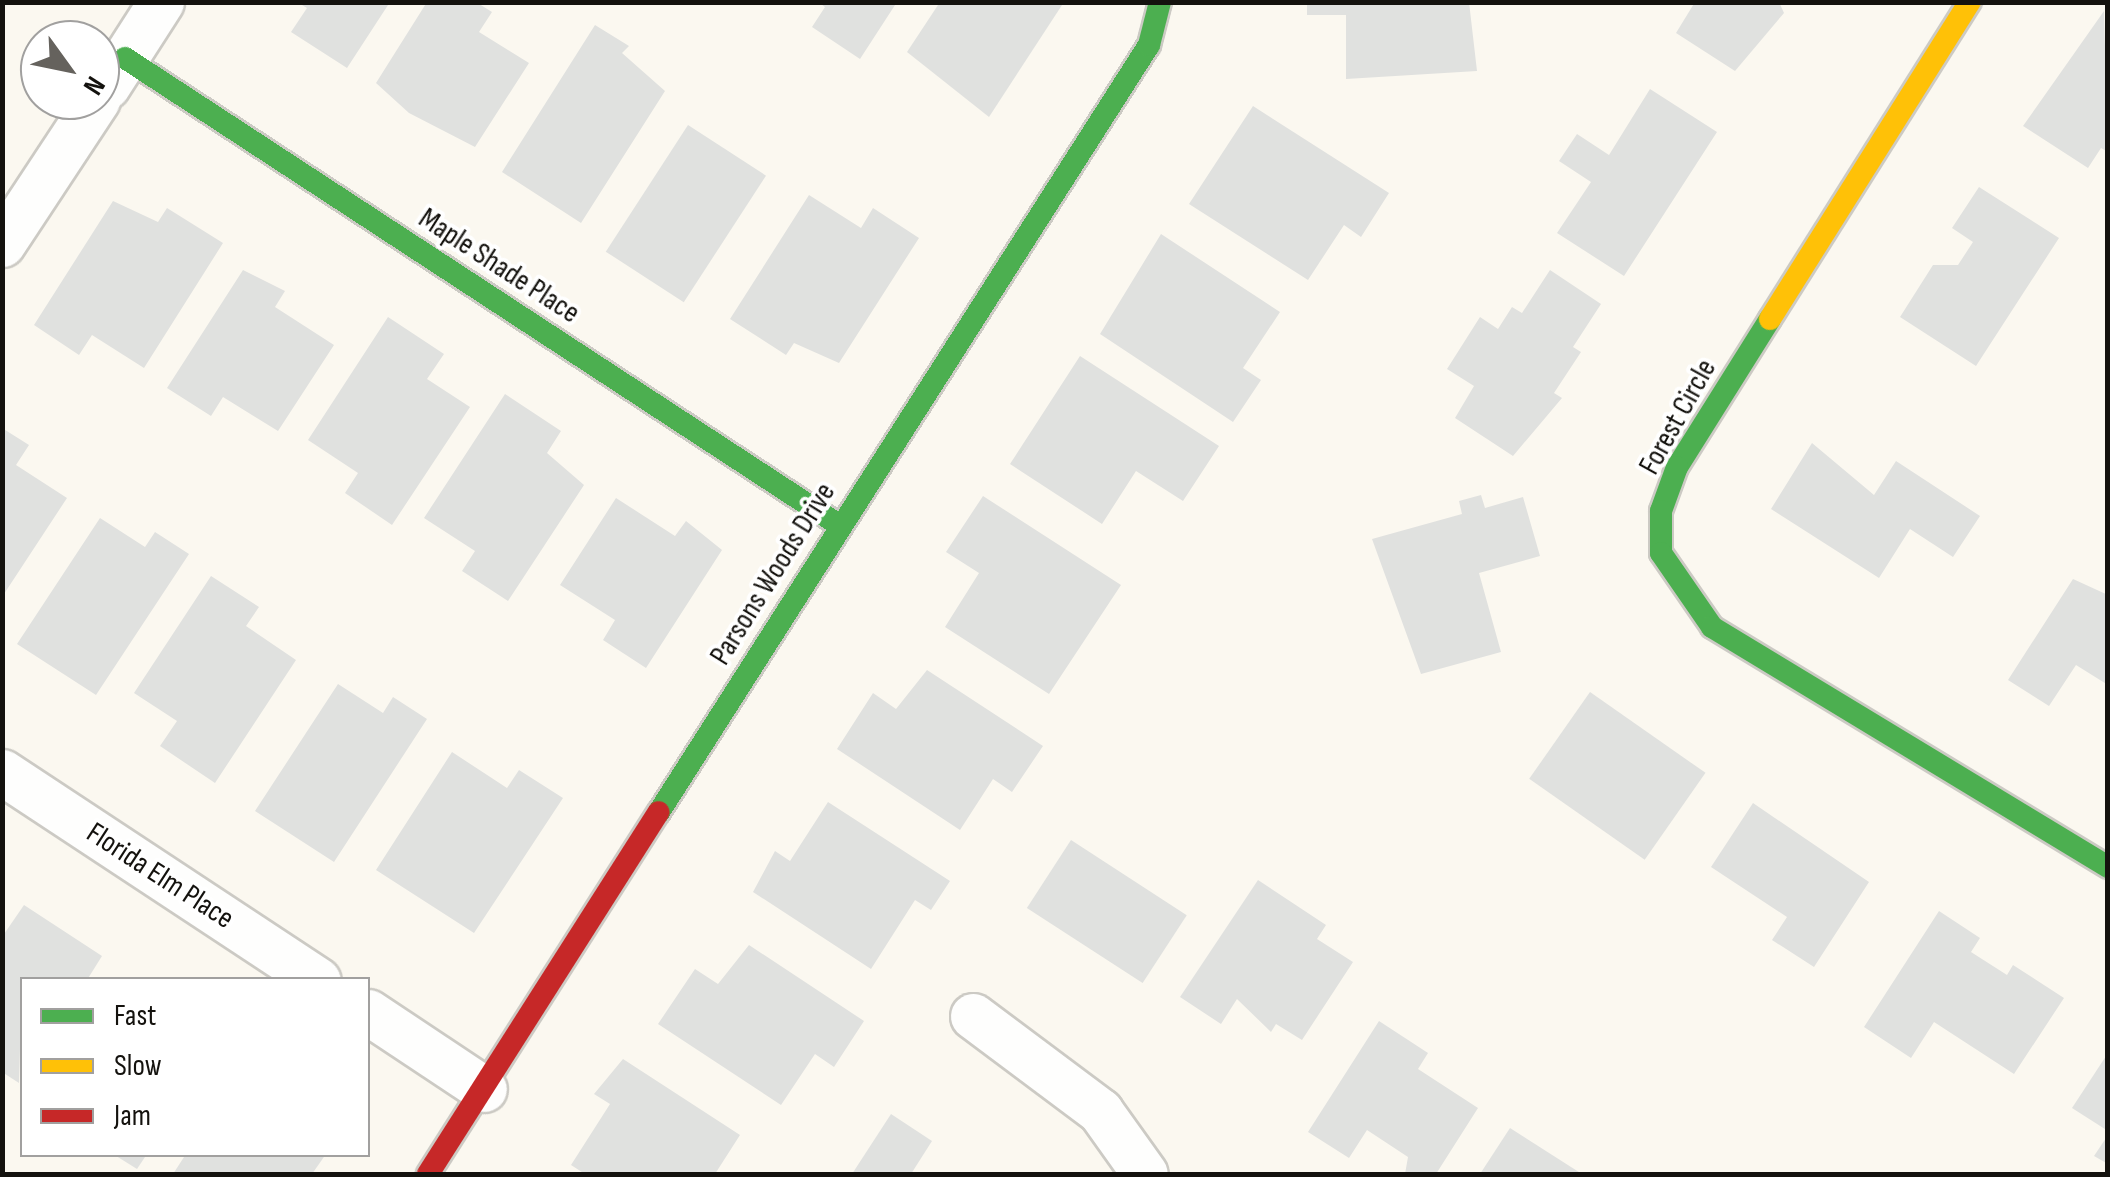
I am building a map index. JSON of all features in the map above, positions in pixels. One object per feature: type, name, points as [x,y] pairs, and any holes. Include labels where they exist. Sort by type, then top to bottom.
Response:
[{"type":"street","points":[[120,66],[161,2]]},
{"type":"street","name":"Parsons Woods Drive","points":[[428,1174],[1149,44],[1160,2]]},
{"type":"street","name":"Forest Circle","points":[[1970,2],[1677,467],[1662,511],[1662,553],[1712,626],[2108,867]]},
{"type":"street","name":"Maple Shade Place","points":[[125,58],[839,525]]},
{"type":"street","points":[[2,244],[84,120]]},
{"type":"street","name":"Florida Elm Place","points":[[2,772],[313,977]]},
{"type":"street","points":[[370,1013],[484,1089]]},
{"type":"street","points":[[973,1016],[1100,1111],[1145,1174]]},
{"type":"building","points":[[297,2],[390,2],[347,68],[291,32],[307,8]]},
{"type":"building","points":[[427,2],[476,2],[492,12],[479,32],[529,63],[475,147],[409,113],[376,83]]},
{"type":"building","points":[[818,2],[897,2],[860,59],[812,27],[825,7]]},
{"type":"building","points":[[940,2],[1064,2],[989,117],[907,52]]},
{"type":"building","points":[[1307,2],[1469,2],[1477,71],[1346,79],[1346,15],[1307,15]]},
{"type":"building","points":[[1695,2],[1779,2],[1784,13],[1735,71],[1676,33]]},
{"type":"building","points":[[2104,11],[2108,152],[2101,148],[2088,168],[2023,126]]},
{"type":"building","points":[[595,25],[629,46],[622,53],[665,91],[581,223],[502,172]]},
{"type":"building","points":[[1650,89],[1717,132],[1624,276],[1557,233],[1591,182],[1559,161],[1577,134],[1609,155]]},
{"type":"building","points":[[1253,106],[1389,193],[1361,237],[1344,225],[1308,280],[1189,204]]},
{"type":"building","points":[[688,125],[766,176],[684,302],[606,252]]},
{"type":"building","points":[[1979,187],[2059,238],[1976,366],[1900,317],[1933,265],[1958,265],[1973,242],[1952,228]]},
{"type":"building","points":[[809,195],[861,228],[873,208],[919,238],[839,363],[794,343],[786,355],[730,319]]},
{"type":"building","points":[[113,201],[158,222],[167,208],[223,243],[144,368],[92,335],[79,355],[34,325]]},
{"type":"building","points":[[1161,234],[1280,312],[1243,368],[1261,380],[1233,422],[1100,334]]},
{"type":"building","points":[[243,270],[285,291],[275,307],[334,345],[278,431],[223,397],[211,416],[167,388]]},
{"type":"building","points":[[1550,270],[1601,304],[1573,347],[1581,352],[1554,393],[1562,398],[1513,456],[1455,418],[1474,386],[1447,369],[1480,317],[1498,329],[1512,307],[1522,313]]},
{"type":"building","points":[[388,317],[444,354],[427,379],[470,407],[392,525],[345,493],[358,473],[308,440]]},
{"type":"building","points":[[1080,356],[1219,446],[1183,501],[1136,471],[1102,524],[1010,464]]},
{"type":"building","points":[[505,394],[561,431],[547,453],[584,485],[508,601],[462,571],[475,551],[424,518]]},
{"type":"building","points":[[2,428],[29,445],[16,465],[67,498],[2,597]]},
{"type":"building","points":[[1812,443],[1874,495],[1896,461],[1980,516],[1953,557],[1910,529],[1879,578],[1771,509]]},
{"type":"building","points":[[1481,495],[1485,508],[1523,497],[1540,556],[1479,573],[1501,652],[1421,674],[1372,539],[1462,514],[1459,501]]},
{"type":"building","points":[[983,496],[1121,585],[1049,694],[945,627],[979,573],[946,552]]},
{"type":"building","points":[[616,498],[675,536],[686,521],[722,550],[646,668],[603,640],[615,620],[560,585]]},
{"type":"building","points":[[100,518],[145,547],[155,532],[189,554],[96,695],[17,644]]},
{"type":"building","points":[[211,576],[259,607],[246,626],[296,660],[215,783],[160,746],[177,721],[134,693]]},
{"type":"building","points":[[2073,579],[2108,595],[2108,685],[2076,665],[2049,706],[2008,680]]},
{"type":"building","points":[[927,670],[1043,746],[1012,792],[993,779],[960,830],[837,749],[873,693],[896,709]]},
{"type":"building","points":[[338,684],[383,713],[393,697],[427,719],[334,862],[255,811]]},
{"type":"building","points":[[1590,692],[1706,773],[1645,860],[1529,779]]},
{"type":"building","points":[[452,752],[507,788],[519,770],[563,798],[474,933],[376,870]]},
{"type":"building","points":[[828,802],[950,881],[931,910],[915,900],[871,969],[753,892],[775,851],[790,861]]},
{"type":"building","points":[[1753,803],[1869,882],[1814,967],[1772,940],[1787,917],[1711,867]]},
{"type":"building","points":[[1071,840],[1187,915],[1143,983],[1027,908]]},
{"type":"building","points":[[1258,880],[1326,925],[1317,939],[1353,962],[1302,1040],[1276,1024],[1271,1032],[1237,999],[1221,1024],[1180,997]]},
{"type":"building","points":[[24,905],[102,956],[89,977],[20,977],[19,1083],[2,1072],[2,937]]},
{"type":"building","points":[[1939,911],[1980,938],[1971,952],[2007,975],[2013,965],[2064,998],[2014,1074],[1934,1022],[1911,1058],[1864,1027]]},
{"type":"building","points":[[749,945],[864,1021],[834,1067],[815,1054],[781,1105],[658,1024],[695,969],[718,984]]},
{"type":"building","points":[[1379,1021],[1428,1053],[1418,1069],[1478,1108],[1436,1174],[1405,1174],[1408,1157],[1367,1130],[1349,1158],[1308,1132]]},
{"type":"building","points":[[2108,1053],[2108,1131],[2072,1108]]},
{"type":"building","points":[[623,1059],[740,1135],[715,1174],[585,1174],[571,1165],[610,1104],[594,1094]]},
{"type":"building","points":[[891,1114],[932,1141],[911,1174],[852,1174]]},
{"type":"building","points":[[1510,1128],[1582,1174],[1480,1174]]},
{"type":"building","points":[[2108,1135],[2108,1164],[2094,1156]]},
{"type":"building","points":[[118,1157],[145,1157],[137,1169]]},
{"type":"building","points":[[184,1157],[324,1157],[312,1174],[173,1174]]},
{"type":"traffic: fast","points":[[659,812],[1149,45],[1160,2]]},
{"type":"traffic: fast","points":[[125,58],[839,525]]},
{"type":"traffic: fast","points":[[1770,319],[1677,467],[1661,511],[1661,553],[1712,627],[2108,867]]},
{"type":"traffic: slow","points":[[1770,319],[1970,2]]},
{"type":"traffic: jam","points":[[428,1174],[659,812]]}]
